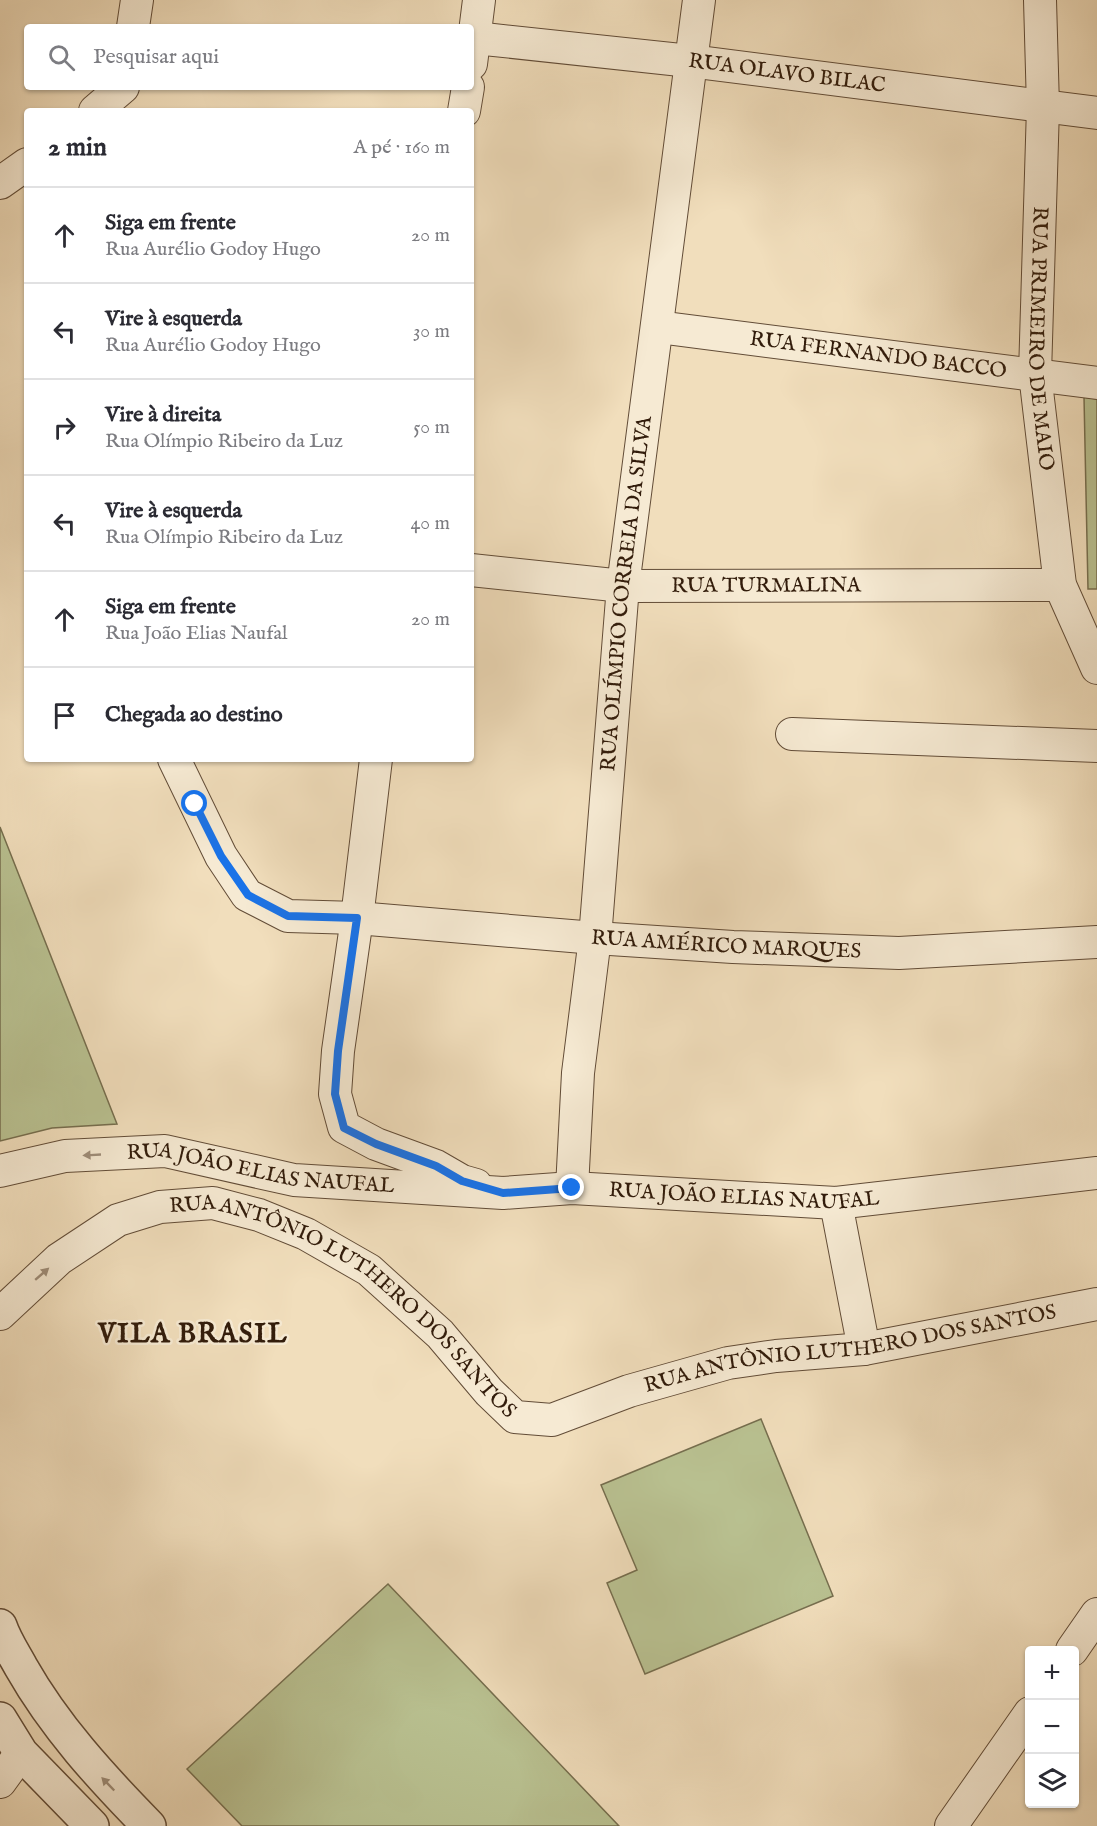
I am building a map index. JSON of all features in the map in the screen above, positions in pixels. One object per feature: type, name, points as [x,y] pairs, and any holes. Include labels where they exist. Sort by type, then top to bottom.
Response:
[{"type":"street","points":[[133,24],[137,0]]},
{"type":"street","points":[[474,41],[478,0]]},
{"type":"street","name":"RUA OLÍMPIO CORREIA DA SILVA","points":[[572,1188],[578,1073],[595,938],[623,586],[699,0]]},
{"type":"street","name":"RUA PRIMEIRO DE MAIO","points":[[1040,0],[1043,107],[1035,374],[1060,585],[1097,668]]},
{"type":"street","name":"RUA OLAVO BILAC","points":[[474,51],[690,61],[1097,113]]},
{"type":"street","points":[[98,108],[120,90]]},
{"type":"street","points":[[120,108],[122,90]]},
{"type":"street","points":[[464,108],[468,90]]},
{"type":"street","points":[[0,183],[24,166]]},
{"type":"street","name":"RUA FERNANDO BACCO","points":[[658,327],[1097,383]]},
{"type":"street","name":"RUA TURMALINA","points":[[474,570],[623,586],[1060,585]]},
{"type":"street","points":[[792,734],[1097,746]]},
{"type":"street","name":"RUA AMÉRICO MARQUES","points":[[175,762],[221,856],[248,895],[288,916],[357,918],[733,947],[899,953],[1097,942]]},
{"type":"street","points":[[376,762],[338,1051],[335,1094],[344,1128],[376,1144],[436,1166],[462,1181],[503,1193]]},
{"type":"street","name":"RUA JOÃO ELIAS NAUFAL","points":[[0,1171],[65,1156],[165,1151],[294,1180],[503,1193],[572,1188],[836,1203],[1097,1173]]},
{"type":"street","points":[[212,1161],[213,1203]]},
{"type":"street","name":"RUA ANTÔNIO LUTHERO DOS SANTOS","points":[[0,1314],[59,1259],[118,1220],[160,1207],[213,1203],[259,1215],[306,1234],[369,1270],[440,1334],[514,1418],[552,1420],[629,1391],[728,1363],[776,1356],[864,1349],[1097,1304]]},
{"type":"street","points":[[836,1203],[864,1349]]},
{"type":"street","points":[[1075,1646],[1097,1614]]},
{"type":"street","points":[[0,1626],[3,1636],[30,1683],[55,1719],[99,1775],[148,1826]]},
{"type":"street","points":[[0,1719],[21,1753],[92,1826]]},
{"type":"street","points":[[951,1826],[1025,1719]]},
{"type":"street","points":[[0,1782],[21,1753]]},
{"type":"green space","points":[[1084,397],[1097,399],[1097,589],[1088,589]]},
{"type":"green space","points":[[0,827],[117,1124],[52,1128],[0,1141]]},
{"type":"green space","points":[[761,1419],[833,1596],[645,1674],[607,1583],[637,1570],[601,1485]]},
{"type":"green space","points":[[388,1584],[619,1826],[242,1826],[187,1769]]},
{"type":"district","name":"VILA BRASIL","points":[[193,1335]]},
{"type":"route","points":[[195,804],[221,856],[248,895],[288,916],[357,918],[338,1051],[335,1094],[344,1128],[376,1144],[436,1166],[462,1181],[503,1193],[572,1188]]}]
